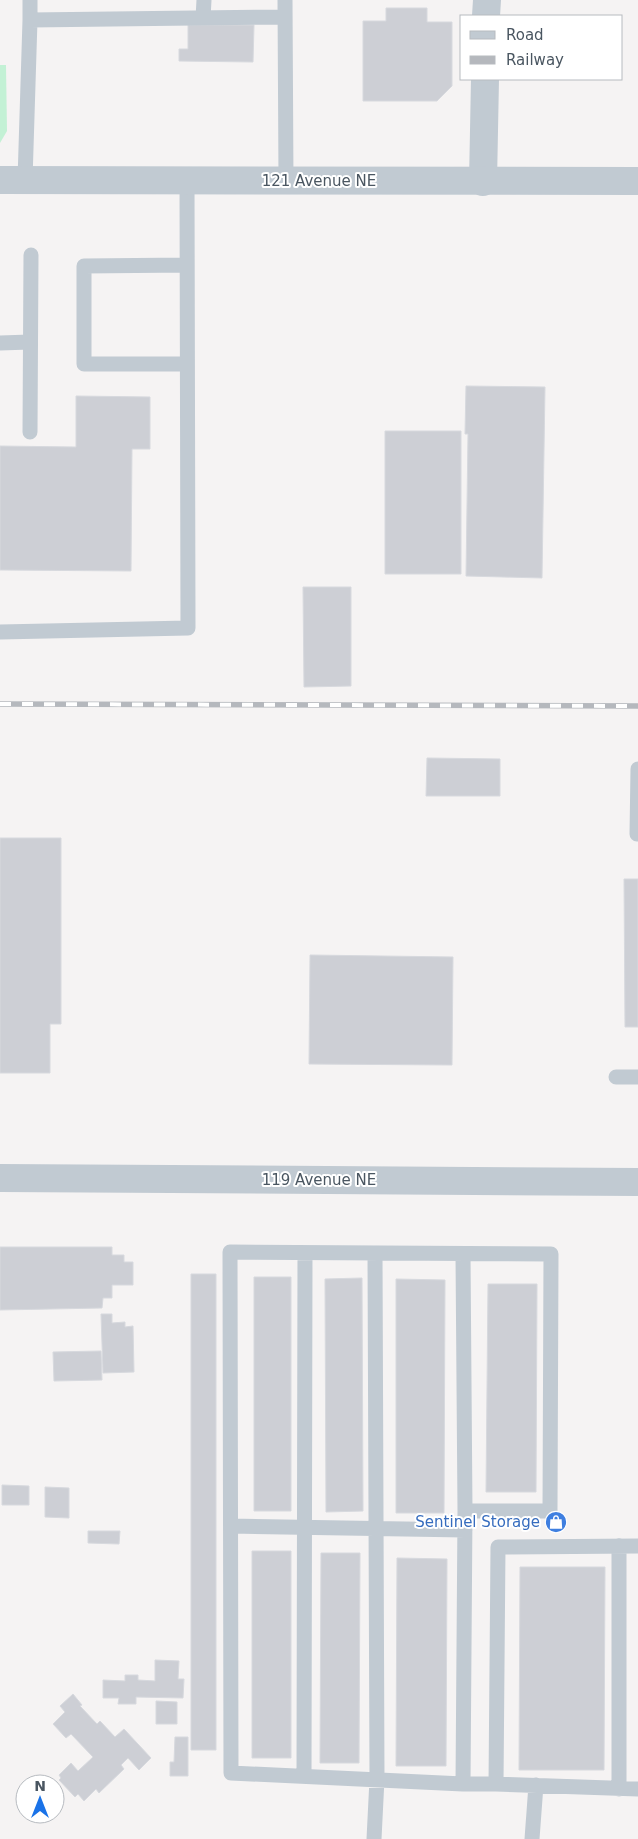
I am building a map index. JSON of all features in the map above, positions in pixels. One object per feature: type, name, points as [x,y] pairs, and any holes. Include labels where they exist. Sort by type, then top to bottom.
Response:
[{"type":"street","points":[[486,15],[487,0]]},
{"type":"street","points":[[483,182],[485,80]]},
{"type":"street","name":"121 Avenue NE","points":[[13,180],[638,181]]},
{"type":"street","name":"119 Avenue NE","points":[[0,1178],[638,1182]]},
{"type":"lane","points":[[13,180],[30,20],[30,0]]},
{"type":"lane","points":[[204,0],[204,18]]},
{"type":"lane","points":[[285,0],[286,181]]},
{"type":"lane","points":[[30,20],[285,17]]},
{"type":"lane","points":[[0,632],[188,628],[187,181]]},
{"type":"lane","points":[[30,255],[30,432]]},
{"type":"lane","points":[[187,265],[84,266],[84,364],[187,364]]},
{"type":"lane","points":[[0,343],[30,342]]},
{"type":"lane","points":[[637,834],[638,769]]},
{"type":"lane","points":[[616,1077],[638,1077]]},
{"type":"lane","points":[[465,1511],[550,1511],[551,1254],[230,1252],[231,1773],[463,1784],[638,1789]]},
{"type":"lane","points":[[304,1253],[304,1776]]},
{"type":"lane","points":[[374,1253],[377,1528],[377,1779],[374,1839]]},
{"type":"lane","points":[[463,1254],[465,1511],[463,1784]]},
{"type":"lane","points":[[230,1526],[464,1530]]},
{"type":"lane","points":[[619,1546],[619,1789]]},
{"type":"lane","points":[[496,1784],[498,1547],[638,1546]]},
{"type":"lane","points":[[532,1839],[536,1786]]},
{"type":"green space","points":[[0,65],[6,65],[7,131],[0,143]]},
{"type":"building","points":[[386,8],[427,8],[427,22],[452,22],[452,86],[437,101],[363,101],[363,21],[386,21]]},
{"type":"building","points":[[188,25],[254,25],[253,62],[179,61],[179,49],[188,49]]},
{"type":"building","points":[[466,386],[545,387],[542,578],[466,576],[468,434],[465,434]]},
{"type":"building","points":[[76,396],[150,397],[150,449],[132,449],[131,571],[0,570],[0,446],[76,447]]},
{"type":"building","points":[[385,431],[461,431],[461,574],[385,574]]},
{"type":"building","points":[[303,587],[351,587],[351,686],[304,687]]},
{"type":"building","points":[[427,758],[500,759],[500,796],[426,796]]},
{"type":"building","points":[[0,838],[61,838],[61,1024],[50,1024],[50,1073],[0,1073]]},
{"type":"building","points":[[624,879],[638,879],[638,1027],[625,1027]]},
{"type":"building","points":[[310,955],[453,957],[452,1065],[309,1064]]},
{"type":"building","points":[[0,1247],[112,1247],[112,1255],[124,1255],[124,1262],[133,1262],[133,1285],[112,1285],[112,1298],[103,1298],[102,1308],[0,1310]]},
{"type":"building","points":[[191,1274],[216,1274],[216,1750],[191,1750]]},
{"type":"building","points":[[254,1277],[291,1277],[291,1511],[254,1511]]},
{"type":"building","points":[[362,1278],[363,1511],[326,1512],[325,1279]]},
{"type":"building","points":[[396,1279],[445,1280],[444,1513],[396,1513]]},
{"type":"building","points":[[488,1284],[537,1284],[536,1492],[486,1492]]},
{"type":"building","points":[[101,1314],[112,1314],[112,1323],[125,1322],[125,1327],[133,1326],[134,1372],[103,1373]]},
{"type":"building","points":[[101,1351],[102,1380],[54,1381],[53,1352]]},
{"type":"building","points":[[2,1485],[29,1486],[29,1505],[2,1505]]},
{"type":"building","points":[[45,1487],[69,1488],[69,1518],[45,1517]]},
{"type":"building","points":[[88,1531],[120,1531],[119,1544],[88,1543]]},
{"type":"building","points":[[252,1551],[291,1551],[291,1758],[252,1758]]},
{"type":"building","points":[[321,1553],[360,1553],[359,1763],[320,1763]]},
{"type":"building","points":[[397,1558],[447,1559],[446,1766],[396,1766]]},
{"type":"building","points":[[520,1567],[605,1567],[604,1770],[519,1770]]},
{"type":"building","points":[[155,1660],[179,1661],[178,1679],[184,1679],[183,1698],[136,1697],[136,1704],[118,1704],[119,1698],[103,1698],[103,1680],[125,1681],[125,1675],[138,1675],[138,1680],[155,1681]]},
{"type":"building","points":[[73,1694],[82,1705],[80,1706],[97,1724],[100,1721],[115,1737],[124,1729],[151,1758],[139,1770],[128,1758],[121,1765],[124,1769],[99,1793],[96,1789],[84,1801],[78,1794],[75,1797],[65,1786],[65,1774],[60,1774],[71,1763],[78,1771],[93,1757],[71,1734],[66,1738],[53,1724],[65,1712],[60,1706]]},
{"type":"building","points":[[156,1701],[177,1702],[177,1724],[156,1724]]},
{"type":"building","points":[[175,1737],[188,1737],[188,1776],[170,1776],[170,1762],[174,1762]]},
{"type":"railway","points":[[0,704],[638,706]]},
{"type":"place","name":"Sentinel Storage","points":[[556,1522]]}]
